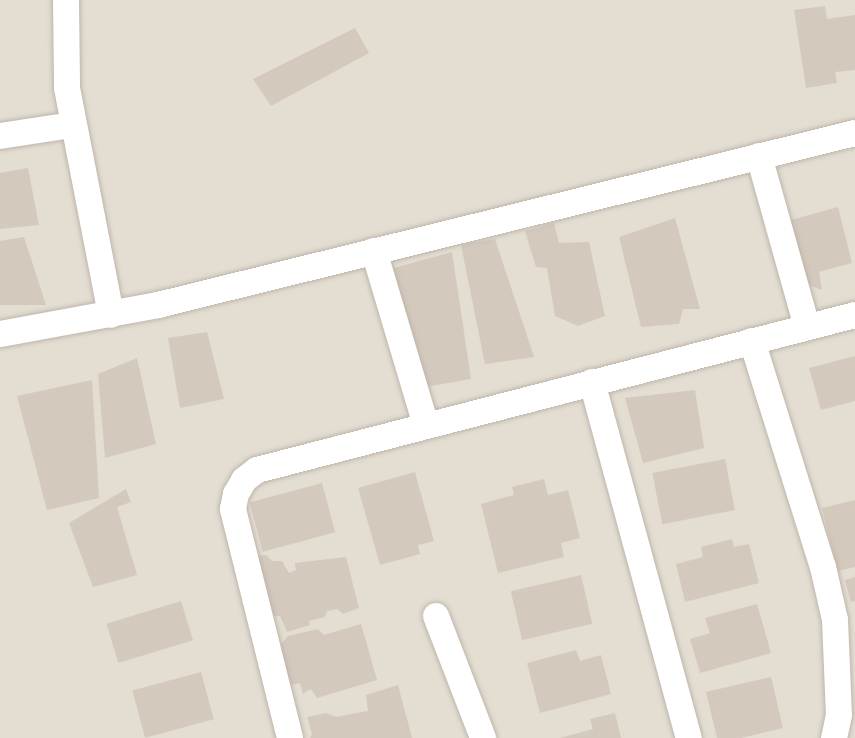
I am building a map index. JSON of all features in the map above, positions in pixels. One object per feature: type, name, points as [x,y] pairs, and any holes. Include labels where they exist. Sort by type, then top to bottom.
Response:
[{"type":"street","points":[[66,0],[64,50],[72,125],[111,315]]},
{"type":"street","points":[[0,136],[72,125]]},
{"type":"street","points":[[0,334],[111,315],[855,133]]},
{"type":"street","points":[[759,156],[807,327]]},
{"type":"street","points":[[374,251],[426,425]]},
{"type":"street","points":[[290,738],[233,509],[236,494],[244,480],[257,470],[271,464],[855,315]]},
{"type":"street","points":[[752,341],[823,567],[835,620],[839,715],[834,738]]},
{"type":"street","points":[[592,382],[689,738]]},
{"type":"street","points":[[436,616],[483,738]]},
{"type":"shaded area","points":[[0,0],[855,0],[855,738],[0,738]]},
{"type":"building","points":[[825,6],[827,19],[855,15],[855,70],[835,72],[837,83],[806,88],[794,10]]},
{"type":"building","points":[[355,28],[369,53],[271,106],[253,79]]},
{"type":"building","points":[[28,168],[39,225],[0,229],[0,173]]},
{"type":"building","points":[[838,207],[852,263],[819,272],[822,290],[803,283],[784,222]]},
{"type":"building","points":[[675,218],[700,309],[683,309],[679,324],[641,327],[619,237]]},
{"type":"building","points":[[554,223],[559,243],[589,242],[605,316],[578,326],[555,316],[547,268],[536,267],[525,231]]},
{"type":"building","points":[[24,237],[46,305],[0,305],[0,241]]},
{"type":"building","points":[[495,239],[534,357],[485,364],[461,245]]},
{"type":"building","points":[[452,252],[471,379],[420,388],[390,269]]},
{"type":"building","points":[[207,332],[224,399],[180,408],[168,338]]},
{"type":"building","points":[[855,356],[855,401],[821,410],[809,368]]},
{"type":"building","points":[[137,358],[156,444],[105,458],[98,374]]},
{"type":"building","points":[[92,380],[99,498],[47,510],[17,396]]},
{"type":"building","points":[[695,390],[704,448],[643,463],[625,398]]},
{"type":"building","points":[[725,459],[735,510],[662,524],[652,473]]},
{"type":"building","points":[[415,472],[434,541],[418,545],[420,554],[380,565],[358,488]]},
{"type":"building","points":[[544,479],[548,495],[568,490],[580,538],[561,543],[564,557],[498,573],[481,504],[514,495],[512,487]]},
{"type":"building","points":[[322,483],[335,532],[263,552],[250,502]]},
{"type":"building","points":[[126,489],[131,502],[117,507],[137,575],[93,587],[69,523]]},
{"type":"building","points":[[855,500],[855,567],[838,571],[822,508]]},
{"type":"building","points":[[732,539],[734,547],[749,544],[759,583],[685,602],[676,564],[703,557],[701,547]]},
{"type":"building","points":[[266,555],[272,561],[282,561],[289,573],[296,570],[295,563],[346,557],[359,608],[343,614],[337,609],[327,611],[325,617],[309,621],[310,625],[287,632],[280,616],[270,616],[253,556]]},
{"type":"building","points":[[581,575],[592,624],[522,640],[511,591]]},
{"type":"building","points":[[855,577],[855,601],[851,602],[845,580]]},
{"type":"building","points":[[181,601],[193,640],[118,663],[106,624]]},
{"type":"building","points":[[757,604],[771,653],[700,673],[690,639],[710,633],[705,618]]},
{"type":"building","points":[[361,624],[377,680],[317,698],[311,689],[303,694],[300,683],[283,687],[274,653],[288,636],[318,629],[324,635]]},
{"type":"building","points":[[576,650],[580,661],[601,655],[611,694],[540,713],[527,663]]},
{"type":"building","points":[[201,672],[214,719],[145,738],[132,690]]},
{"type":"building","points":[[771,677],[783,728],[741,738],[717,738],[706,692]]},
{"type":"building","points":[[398,685],[412,738],[310,738],[312,734],[307,717],[326,713],[336,717],[368,711],[366,695]]},
{"type":"building","points":[[615,713],[621,738],[560,738],[593,729],[590,719]]}]
